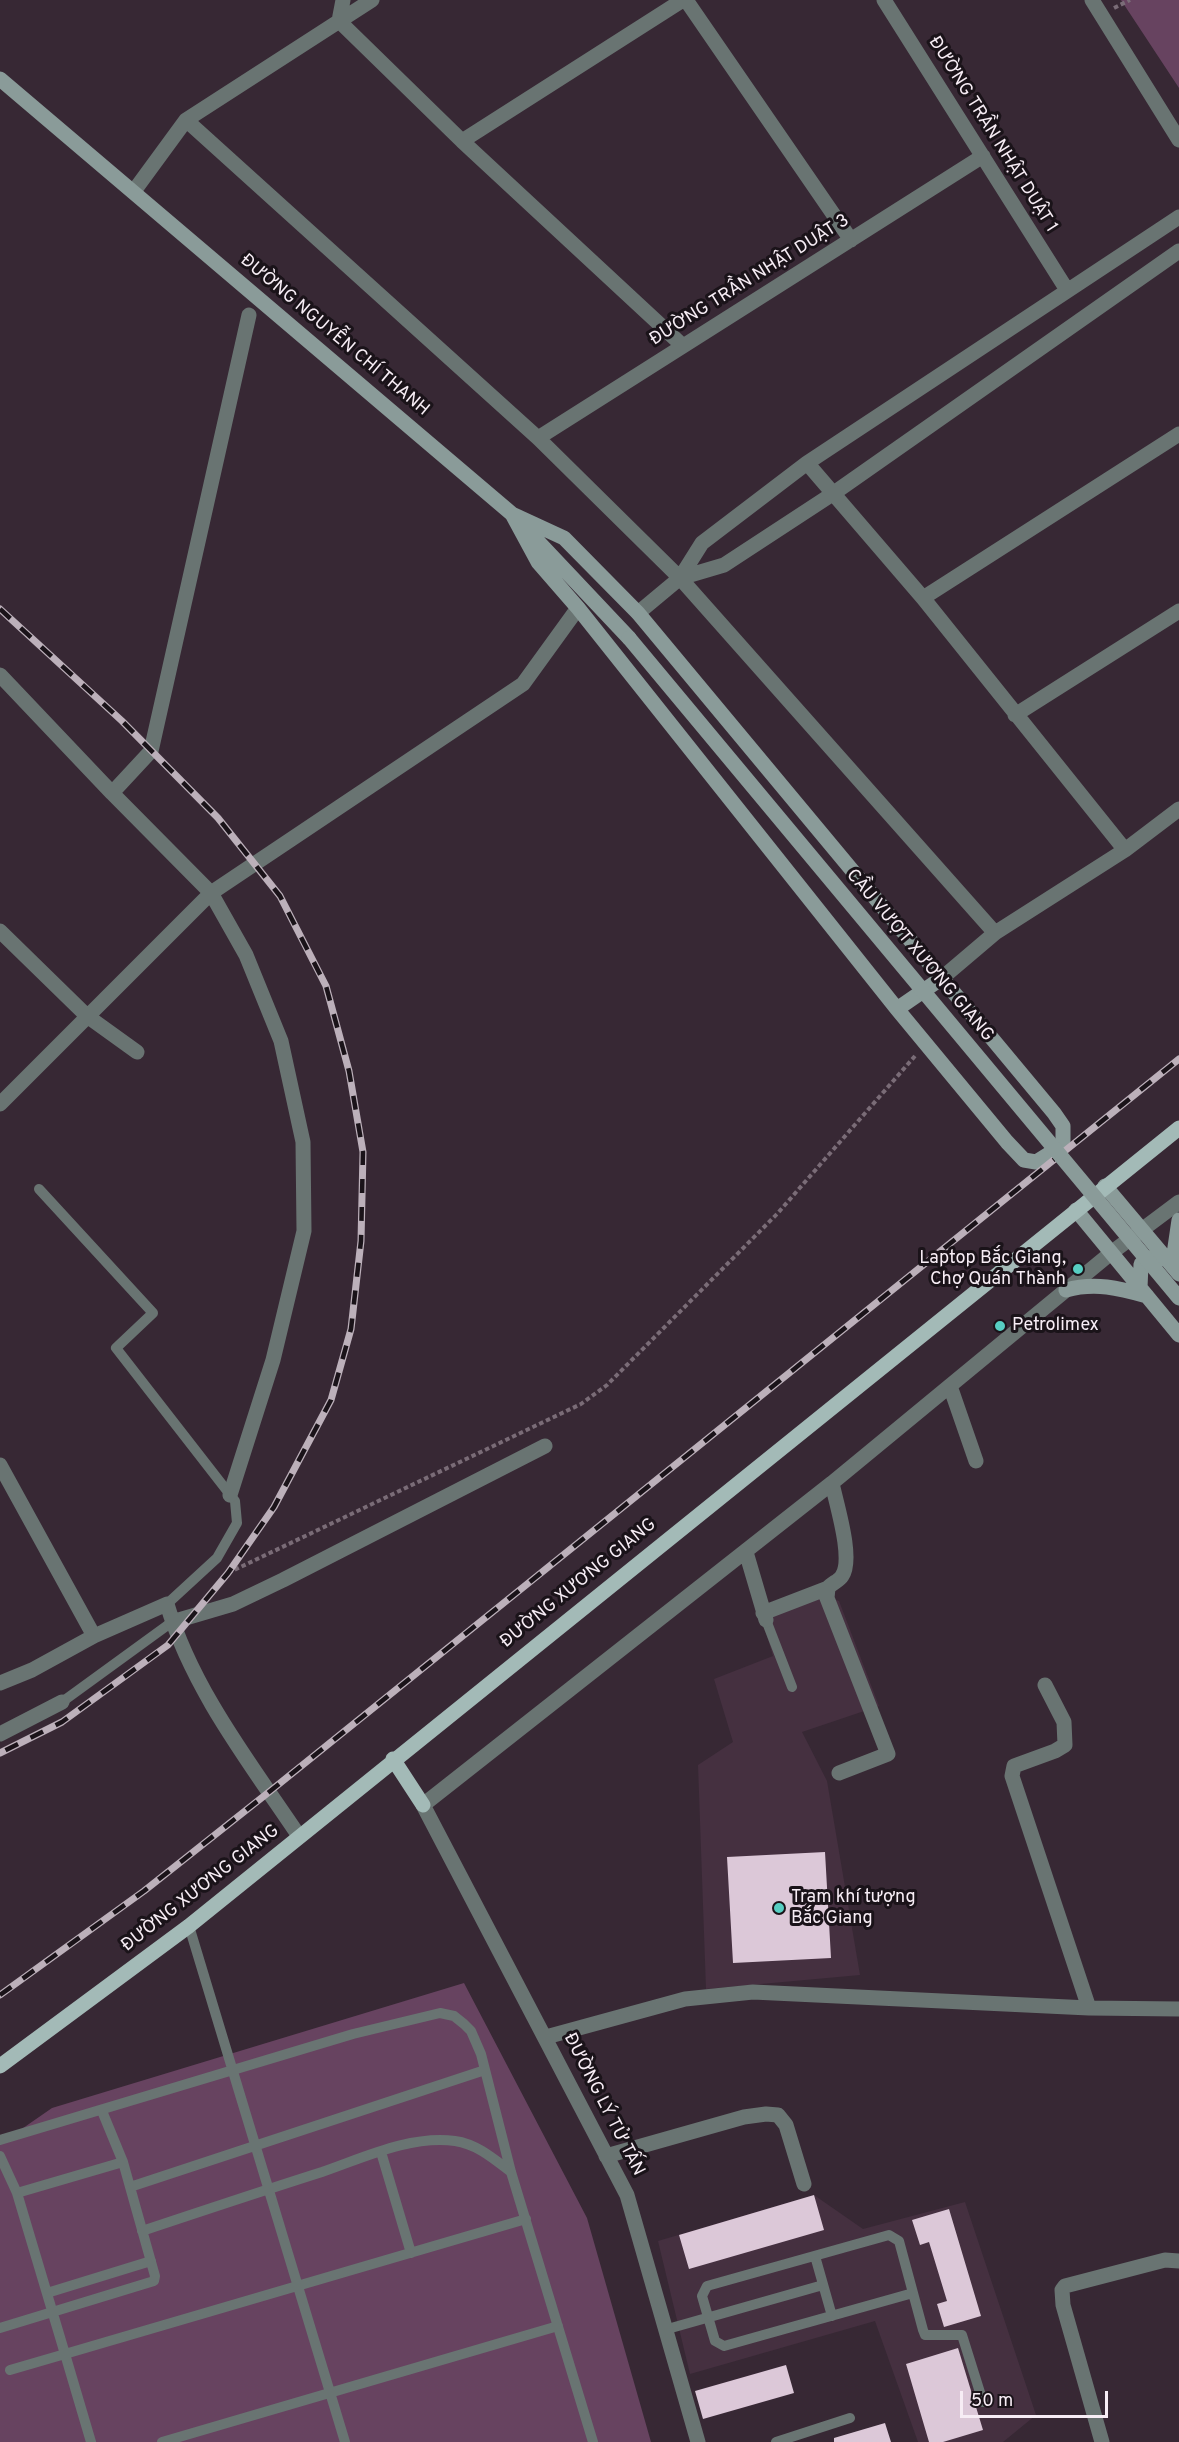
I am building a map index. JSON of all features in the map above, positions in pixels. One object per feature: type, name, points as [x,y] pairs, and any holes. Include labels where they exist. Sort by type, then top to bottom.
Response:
[{"type":"main road","name":"ĐƯỜNG XƯƠNG GIANG","points":[[0,2066],[189,1926],[393,1759],[1179,1128]]},
{"type":"main road","points":[[393,1759],[423,1805]]},
{"type":"street","points":[[339,21],[343,0]]},
{"type":"street","points":[[134,191],[186,120],[372,0]]},
{"type":"street","points":[[462,141],[685,0],[851,240]]},
{"type":"street","name":"ĐƯỜNG TRẦN NHẬT DUẬT 1","points":[[884,0],[1067,290]]},
{"type":"street","points":[[1092,0],[1179,140]]},
{"type":"street","points":[[339,21],[462,141],[683,346]]},
{"type":"street","name":"ĐƯỜNG NGUYỄN CHÍ THANH","points":[[0,79],[512,514],[629,638]]},
{"type":"street","points":[[186,120],[537,438],[680,578],[995,933]]},
{"type":"street","name":"ĐƯỜNG TRẦN NHẬT DUẬT 3","points":[[537,438],[983,156]]},
{"type":"street","points":[[638,613],[680,578],[702,543],[807,463],[1179,217]]},
{"type":"street","points":[[680,578],[724,565],[834,494],[1179,251]]},
{"type":"street","points":[[112,794],[151,751],[249,315]]},
{"type":"street","points":[[923,598],[1179,434]]},
{"type":"street","points":[[807,463],[923,598],[1125,850]]},
{"type":"street","points":[[512,514],[564,538],[638,613],[1054,1113],[1063,1126],[1064,1145],[1036,1162],[1024,1160],[897,1009],[578,608],[538,562],[512,514]]},
{"type":"street","points":[[0,1104],[211,893],[523,684],[578,608]]},
{"type":"street","points":[[1015,715],[1179,611]]},
{"type":"street","name":"CẦU VƯỢT XƯƠNG GIANG","points":[[629,638],[1179,1298]]},
{"type":"street","points":[[0,675],[112,794],[211,893],[246,955],[281,1041],[303,1142],[304,1231],[273,1360],[230,1495]]},
{"type":"street","points":[[897,1009],[942,978],[995,933],[1125,850],[1179,809]]},
{"type":"street","points":[[0,931],[87,1016],[137,1052]]},
{"type":"street","points":[[1105,1186],[1179,1274]]},
{"type":"street","points":[[423,1805],[746,1552],[1066,1290],[1179,1202]]},
{"type":"street","points":[[1076,1210],[1179,1335]]},
{"type":"street","points":[[1179,1220],[1174,1254],[1179,1274]]},
{"type":"street","points":[[1144,1292],[1141,1264],[1149,1258],[1168,1262]]},
{"type":"street","points":[[1066,1290],[1094,1285],[1144,1292]]},
{"type":"street","points":[[950,1386],[975,1461]]},
{"type":"street","points":[[172,1622],[233,1604],[263,1590],[545,1446]]},
{"type":"street","points":[[0,1465],[94,1636]]},
{"type":"street","points":[[746,1552],[764,1617],[828,1588],[842,1576],[845,1567],[844,1543],[832,1483]]},
{"type":"street","points":[[828,1588],[827,1598],[832,1616],[888,1754],[839,1773]]},
{"type":"street","points":[[0,1683],[32,1670],[94,1636],[166,1604],[176,1636],[218,1715],[298,1836]]},
{"type":"street","points":[[1045,1685],[1064,1722],[1065,1745],[1056,1751],[1014,1766],[1012,1776],[1089,2008]]},
{"type":"street","points":[[0,1734],[62,1702]]},
{"type":"street","name":"ĐƯỜNG LÝ TỬ TẤN","points":[[423,1805],[627,2194],[664,2330],[698,2442]]},
{"type":"street","points":[[546,2037],[685,1999],[753,1992],[1089,2008],[1179,2009]]},
{"type":"street","points":[[606,2156],[744,2117],[778,2115],[786,2125],[804,2184]]},
{"type":"street","points":[[1102,2442],[1063,2306],[1062,2290],[1065,2286],[1165,2260],[1179,2261]]},
{"type":"lane","points":[[39,1189],[153,1313],[116,1348],[235,1501],[237,1523],[217,1558],[166,1604]]},
{"type":"lane","points":[[764,1617],[792,1688]]},
{"type":"lane","points":[[62,1702],[172,1622]]},
{"type":"lane","points":[[189,1926],[345,2442]]},
{"type":"lane","points":[[0,2140],[353,2034],[440,2013],[454,2016],[471,2031],[485,2070],[511,2172],[593,2442]]},
{"type":"lane","points":[[130,2187],[485,2070]]},
{"type":"lane","points":[[0,2328],[152,2282],[155,2276],[123,2162],[102,2111]]},
{"type":"lane","points":[[142,2231],[381,2152],[429,2140],[455,2141],[485,2152],[511,2172]]},
{"type":"lane","points":[[381,2152],[411,2253]]},
{"type":"lane","points":[[0,2156],[17,2193],[91,2442]]},
{"type":"lane","points":[[17,2193],[123,2162]]},
{"type":"lane","points":[[10,2370],[526,2219]]},
{"type":"lane","points":[[913,2293],[724,2346],[715,2341],[702,2296],[707,2286],[889,2235],[894,2236],[899,2241],[925,2335],[962,2335],[983,2402]]},
{"type":"lane","points":[[815,2256],[832,2316]]},
{"type":"lane","points":[[47,2293],[151,2262]]},
{"type":"lane","points":[[664,2330],[823,2285]]},
{"type":"lane","points":[[162,2442],[558,2326]]},
{"type":"lane","points":[[776,2442],[850,2418]]},
{"type":"path","points":[[228,1573],[580,1404],[607,1385],[777,1214],[926,1044]]},
{"type":"shaded area","points":[[1121,0],[1179,0],[1179,88]]},
{"type":"shaded area","points":[[820,1594],[839,1601],[879,1706],[802,1732],[827,1781],[860,1975],[706,1989],[698,1765],[733,1742],[714,1679],[773,1656],[761,1616]]},
{"type":"shaded area","points":[[464,1983],[587,2218],[651,2442],[0,2442],[0,2144],[52,2108]]},
{"type":"shaded area","points":[[814,2195],[863,2229],[965,2202],[1036,2415],[1003,2442],[918,2442],[875,2321],[690,2374],[658,2241]]},
{"type":"building","name":"Trạm khí tượng Bắc Giang","points":[[825,1852],[831,1958],[733,1963],[727,1857]]},
{"type":"building","points":[[814,2195],[824,2230],[689,2269],[679,2235]]},
{"type":"building","points":[[949,2209],[981,2316],[944,2327],[937,2304],[947,2301],[929,2242],[920,2245],[912,2220]]},
{"type":"building","points":[[958,2348],[983,2430],[943,2442],[929,2442],[906,2364]]},
{"type":"building","points":[[786,2365],[794,2393],[703,2419],[695,2391]]},
{"type":"building","points":[[885,2423],[891,2442],[834,2442],[834,2438]]},
{"type":"railway","points":[[0,609],[122,721],[218,818],[280,896],[326,986],[349,1071],[363,1152],[361,1241],[351,1329],[331,1400],[274,1507],[228,1573],[168,1645],[62,1722],[0,1753]]},
{"type":"railway","points":[[0,1995],[144,1891],[269,1792],[1179,1059]]},
{"type":"place","name":"Laptop Bắc Giang, Chợ Quán Thành","points":[[1078,1269]]},
{"type":"place","name":"Petrolimex","points":[[1000,1326]]},
{"type":"place","name":"Trạm khí tượng Bắc Giang","points":[[779,1908]]}]
